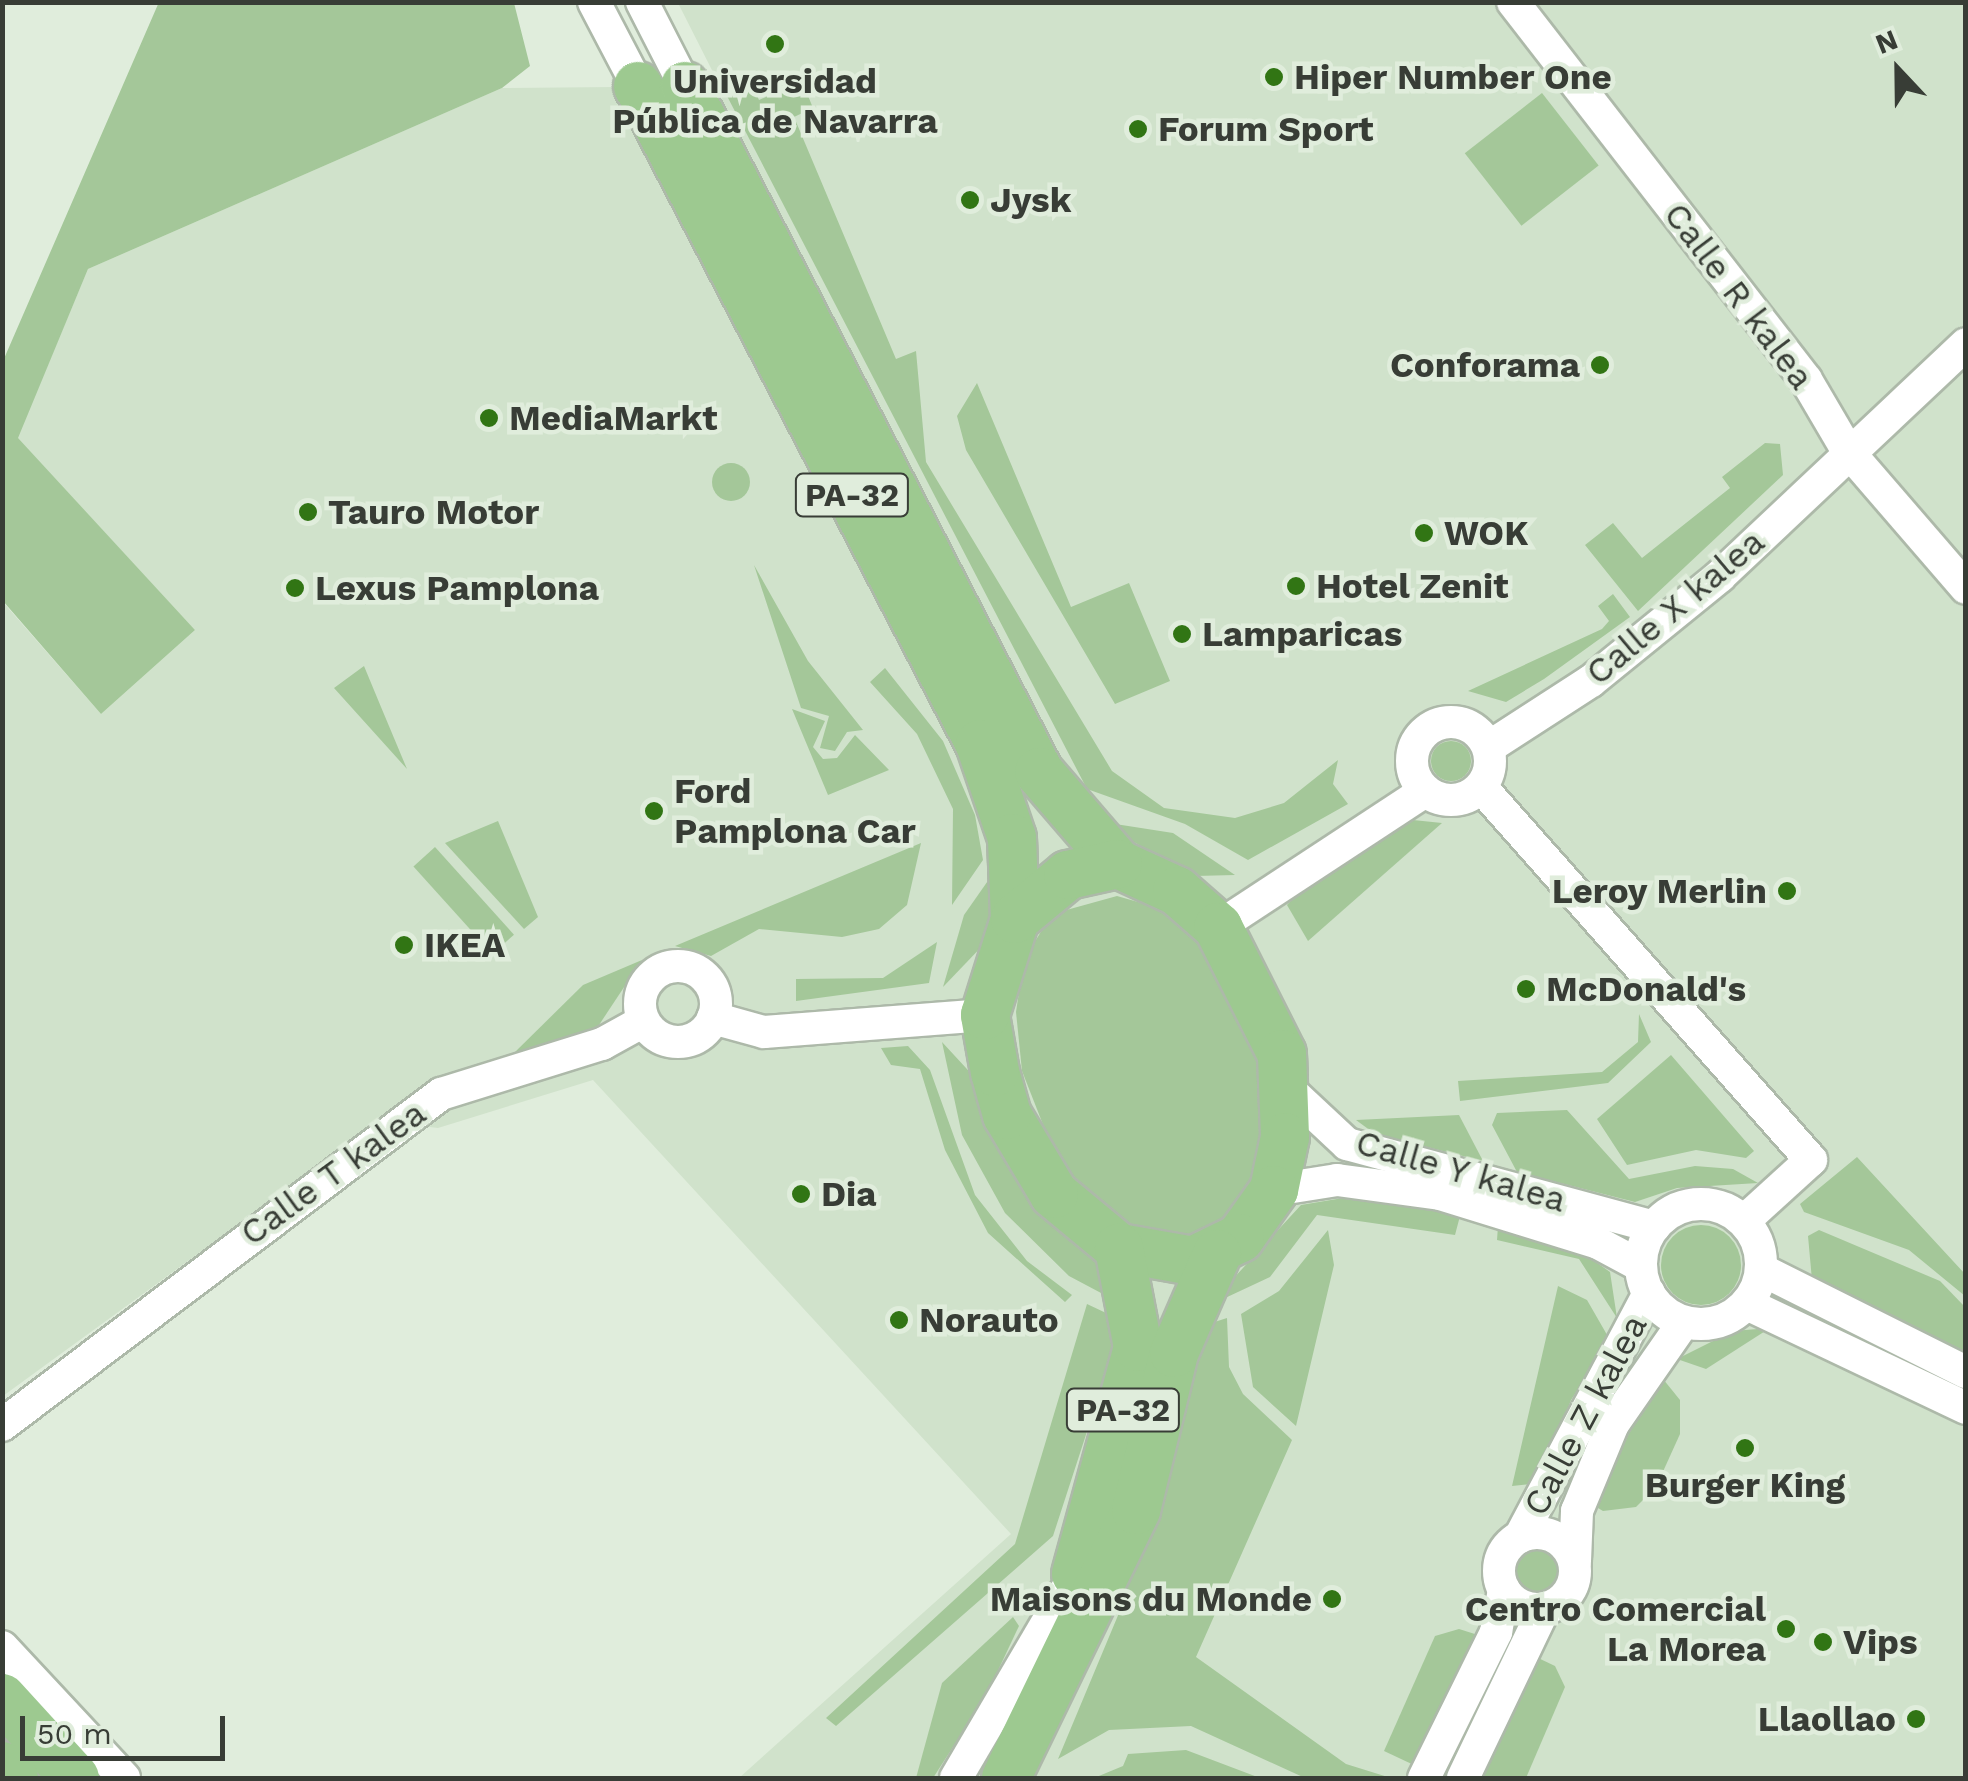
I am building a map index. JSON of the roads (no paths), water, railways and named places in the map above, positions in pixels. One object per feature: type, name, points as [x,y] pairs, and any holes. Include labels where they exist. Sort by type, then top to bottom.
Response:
[{"type":"highway","name":"PA-32","points":[[638,86],[980,744],[1012,838],[1015,919],[985,1015],[1007,1115],[1054,1194],[1119,1248],[1150,1258],[1216,1254]]},
{"type":"highway","name":"PA-32","points":[[685,86],[1039,772],[1118,864]]},
{"type":"highway","points":[[1015,919],[1068,875],[1118,864],[1177,891],[1218,927],[1272,1022],[1285,1086],[1274,1190]]},
{"type":"highway","name":"PA-32","points":[[1006,1778],[1136,1510],[1174,1353],[1216,1254],[1258,1219],[1274,1190]]},
{"type":"highway","name":"PA-32","points":[[986,1778],[1053,1647],[1078,1570],[1138,1347],[1119,1248]]},
{"type":"highway","points":[[1038,1778],[1118,1592],[1136,1510]]},
{"type":"highway","points":[[2,1698],[75,1778]]},
{"type":"highway","points":[[2,1766],[14,1778]]},
{"type":"street","points":[[594,2],[638,86]]},
{"type":"street","points":[[642,2],[685,86]]},
{"type":"street","name":"Calle R kalea","points":[[1513,2],[1806,380],[1847,450],[1966,588]]},
{"type":"street","name":"Calle X kalea","points":[[1489,747],[1590,681],[1720,576],[1847,450],[1966,344]]},
{"type":"street","points":[[1425,791],[1412,762],[1434,726],[1472,727],[1489,747],[1482,787]]},
{"type":"street","points":[[1218,927],[1425,791],[1457,800],[1482,787]]},
{"type":"street","points":[[1482,787],[1811,1160],[1744,1221]]},
{"type":"street","points":[[714,1018],[708,981],[676,966],[645,984],[642,1022],[678,1042],[714,1018],[764,1032],[985,1015]]},
{"type":"street","name":"Calle T kalea","points":[[2,1426],[54,1380],[441,1094],[602,1044],[642,1022]]},
{"type":"street","name":"Calle Y kalea","points":[[1285,1086],[1347,1144],[1654,1228]]},
{"type":"street","name":"Calle Y kalea","points":[[1274,1190],[1337,1180],[1440,1194],[1598,1243],[1644,1279]]},
{"type":"street","points":[[1744,1221],[1687,1206],[1654,1228],[1644,1279],[1684,1322],[1718,1322],[1747,1304],[1762,1270]]},
{"type":"street","points":[[1744,1221],[1762,1270],[1966,1372]]},
{"type":"street","name":"Calle Z kalea","points":[[1520,1537],[1644,1279]]},
{"type":"street","points":[[1747,1304],[1966,1408]]},
{"type":"street","name":"Calle Z kalea","points":[[1574,1560],[1576,1511],[1614,1424],[1684,1322]]},
{"type":"street","name":"Calle T kalea","points":[[2,1410],[54,1380]]},
{"type":"street","points":[[1424,1778],[1496,1632],[1504,1590],[1501,1558],[1520,1537],[1553,1536],[1574,1560],[1566,1597],[1544,1609],[1463,1778]]},
{"type":"street","points":[[956,1778],[1078,1570]]},
{"type":"street","points":[[1504,1590],[1544,1609]]},
{"type":"street","points":[[2,1646],[124,1778]]},
{"type":"place","name":"Universidad Pública de Navarra","points":[[775,44]]},
{"type":"place","name":"Hiper Number One","points":[[1274,77]]},
{"type":"place","name":"Forum Sport","points":[[1138,129]]},
{"type":"place","name":"Jysk","points":[[970,200]]},
{"type":"place","name":"Conforama","points":[[1600,365]]},
{"type":"place","name":"MediaMarkt","points":[[489,418]]},
{"type":"place","name":"Tauro Motor","points":[[308,512]]},
{"type":"place","name":"WOK","points":[[1424,533]]},
{"type":"place","name":"Hotel Zenit","points":[[1296,586]]},
{"type":"place","name":"Lexus Pamplona","points":[[295,588]]},
{"type":"place","name":"Lamparicas","points":[[1182,634]]},
{"type":"place","name":"Ford Pamplona Car","points":[[654,811]]},
{"type":"place","name":"Leroy Merlin","points":[[1787,891]]},
{"type":"place","name":"IKEA","points":[[404,945]]},
{"type":"place","name":"McDonald's","points":[[1526,989]]},
{"type":"place","name":"Dia","points":[[801,1194]]},
{"type":"place","name":"Norauto","points":[[899,1320]]},
{"type":"place","name":"Burger King","points":[[1745,1448]]},
{"type":"place","name":"Maisons du Monde","points":[[1332,1599]]},
{"type":"place","name":"Centro Comercial La Morea","points":[[1786,1629]]},
{"type":"place","name":"Vips","points":[[1823,1642]]},
{"type":"place","name":"Llaollao","points":[[1916,1719]]}]
